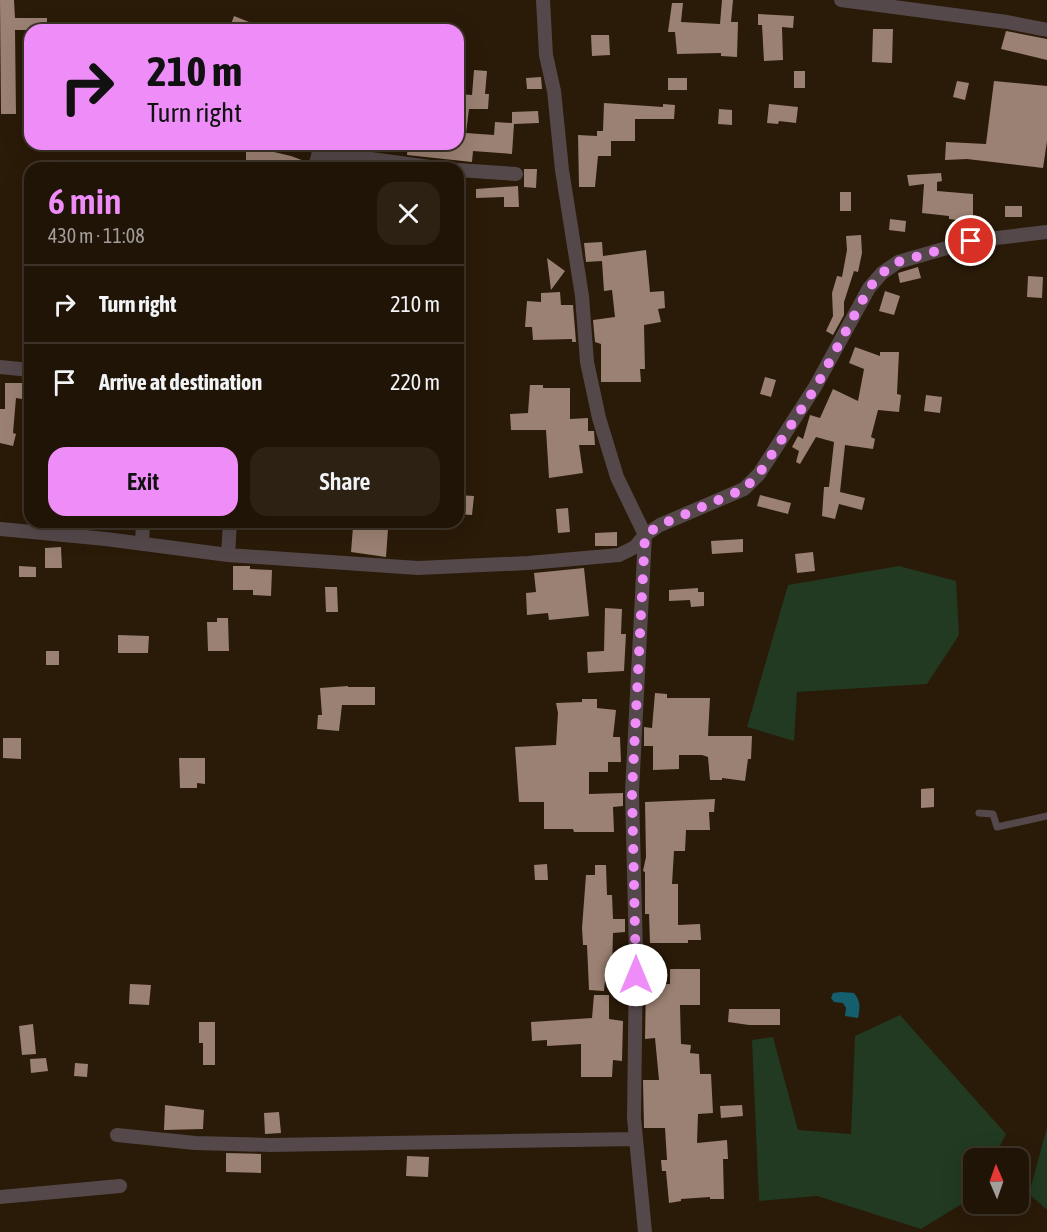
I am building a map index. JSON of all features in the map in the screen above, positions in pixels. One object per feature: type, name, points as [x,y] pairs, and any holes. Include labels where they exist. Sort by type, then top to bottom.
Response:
[{"type":"street","points":[[543,0],[546,55],[554,92],[562,171],[582,296],[587,362],[599,418],[617,477],[645,535],[632,792],[636,954],[634,1106],[645,1232]]},
{"type":"street","points":[[841,0],[1007,22],[1047,30]]},
{"type":"street","points":[[332,150],[402,162]]},
{"type":"street","points":[[464,171],[516,174]]},
{"type":"street","points":[[0,529],[228,555],[418,568],[517,564],[619,555],[635,547],[645,535],[660,525],[744,489],[759,474],[816,387],[869,288],[882,273],[898,262],[971,241],[1047,232]]},
{"type":"street","points":[[0,367],[24,369]]},
{"type":"street","points":[[142,544],[143,528]]},
{"type":"street","points":[[228,555],[230,528]]},
{"type":"street","points":[[117,1135],[195,1143],[270,1145],[636,1139]]},
{"type":"street","points":[[0,1197],[120,1186]]},
{"type":"lane","points":[[979,813],[993,814],[997,827],[1047,816]]},
{"type":"green space","points":[[899,566],[956,581],[959,635],[927,684],[797,692],[794,741],[747,727],[788,585]]},
{"type":"green space","points":[[900,1015],[1006,1134],[999,1148],[963,1148],[963,1203],[921,1229],[817,1196],[759,1201],[752,1040],[773,1037],[798,1130],[851,1134],[855,1036]]},
{"type":"green space","points":[[1047,1127],[1047,1210],[1029,1194]]},
{"type":"water","points":[[833,993],[854,993],[858,999],[858,1018],[845,1016],[846,1008],[843,1003],[834,1002],[831,998]]},
{"type":"building","points":[[0,0],[14,0],[15,18],[47,18],[47,24],[24,24],[24,30],[15,30],[16,114],[1,114]]},
{"type":"building","points":[[722,0],[733,0],[731,22],[738,22],[737,57],[721,56],[721,53],[677,54],[675,32],[668,32],[672,3],[683,3],[681,22],[720,24]]},
{"type":"building","points":[[758,14],[794,16],[793,28],[782,27],[783,60],[764,61],[762,25],[758,25]]},
{"type":"building","points":[[234,16],[254,24],[231,24]]},
{"type":"building","points":[[873,29],[893,29],[892,63],[872,62]]},
{"type":"building","points":[[1006,31],[1047,39],[1047,60],[1001,49]]},
{"type":"building","points":[[591,35],[609,35],[610,55],[592,56]]},
{"type":"building","points":[[474,70],[487,71],[485,94],[489,94],[488,109],[469,109],[466,133],[494,135],[495,122],[512,123],[512,112],[538,111],[539,123],[514,124],[512,154],[473,151],[472,162],[407,155],[407,150],[464,150],[464,94],[472,95]]},
{"type":"building","points":[[794,71],[805,71],[805,88],[794,88]]},
{"type":"building","points":[[541,77],[542,89],[527,89],[526,78]]},
{"type":"building","points":[[668,78],[687,78],[687,90],[668,90]]},
{"type":"building","points":[[957,81],[969,83],[965,100],[953,97]]},
{"type":"building","points":[[994,81],[1047,86],[1047,141],[1043,168],[967,159],[945,160],[946,142],[986,144]]},
{"type":"building","points":[[604,103],[663,107],[663,104],[675,105],[674,119],[635,119],[635,141],[611,141],[611,156],[598,156],[595,187],[579,187],[578,135],[597,136],[597,131],[603,131]]},
{"type":"building","points":[[769,104],[798,107],[796,123],[779,121],[778,124],[767,123]]},
{"type":"building","points":[[719,109],[732,110],[732,125],[718,124]]},
{"type":"building","points":[[246,151],[274,152],[307,162],[246,162]]},
{"type":"building","points":[[524,169],[537,169],[536,188],[524,187]]},
{"type":"building","points":[[941,173],[942,181],[937,182],[937,191],[973,194],[973,222],[922,213],[924,184],[909,186],[907,175]]},
{"type":"building","points":[[518,186],[519,207],[504,207],[504,197],[476,198],[476,189]]},
{"type":"building","points":[[840,192],[851,192],[851,211],[840,211]]},
{"type":"building","points":[[1005,206],[1022,206],[1022,217],[1005,217]]},
{"type":"building","points":[[890,219],[906,221],[905,232],[889,230]]},
{"type":"building","points":[[861,235],[862,253],[858,272],[854,271],[844,302],[844,315],[833,335],[826,331],[833,316],[832,293],[837,276],[842,277],[847,250],[846,236]]},
{"type":"building","points":[[602,242],[603,256],[646,250],[650,292],[664,291],[665,308],[658,309],[661,322],[644,325],[645,369],[640,369],[641,382],[601,382],[601,344],[595,342],[593,320],[615,317],[612,290],[604,291],[602,261],[586,262],[584,243]]},
{"type":"building","points":[[547,258],[565,271],[551,290]]},
{"type":"building","points":[[918,267],[921,278],[900,283],[898,273]]},
{"type":"building","points":[[1028,276],[1043,277],[1042,298],[1027,297]]},
{"type":"building","points":[[885,291],[900,296],[894,315],[879,311]]},
{"type":"building","points":[[560,292],[561,305],[573,305],[576,342],[572,342],[572,339],[533,340],[532,327],[525,327],[527,301],[541,302],[541,293]]},
{"type":"building","points":[[855,347],[880,356],[880,352],[899,352],[897,394],[901,395],[899,412],[878,410],[871,437],[875,439],[873,449],[845,445],[840,492],[865,498],[862,510],[839,504],[835,519],[822,516],[824,487],[829,487],[834,442],[816,437],[800,464],[796,462],[799,451],[792,447],[798,436],[803,439],[810,415],[820,418],[833,389],[858,401],[864,369],[849,363]]},
{"type":"building","points":[[765,377],[776,380],[771,397],[760,394]]},
{"type":"building","points":[[5,383],[22,383],[22,399],[16,398],[13,433],[16,434],[13,446],[0,443],[0,409],[5,409]]},
{"type":"building","points":[[530,385],[543,385],[543,388],[570,388],[570,419],[588,418],[588,431],[594,431],[595,445],[579,445],[583,473],[549,478],[546,430],[511,430],[510,414],[528,413]]},
{"type":"building","points":[[926,395],[942,397],[940,413],[924,411]]},
{"type":"building","points":[[464,495],[474,496],[472,515],[464,514]]},
{"type":"building","points":[[760,495],[791,503],[788,514],[757,506]]},
{"type":"building","points":[[568,508],[570,532],[558,533],[556,509]]},
{"type":"building","points":[[353,528],[388,529],[386,557],[351,552]]},
{"type":"building","points":[[617,532],[617,546],[595,546],[595,533]]},
{"type":"building","points":[[743,539],[743,552],[712,554],[711,541]]},
{"type":"building","points":[[61,547],[62,568],[45,568],[45,548]]},
{"type":"building","points":[[813,552],[815,571],[797,573],[795,554]]},
{"type":"building","points":[[19,566],[36,567],[36,577],[19,577]]},
{"type":"building","points":[[233,566],[272,570],[271,596],[253,595],[253,590],[233,590]]},
{"type":"building","points":[[584,568],[589,616],[549,620],[548,613],[527,615],[526,593],[536,592],[534,573]]},
{"type":"building","points":[[325,587],[337,587],[338,612],[326,612]]},
{"type":"building","points":[[698,588],[698,592],[704,592],[704,606],[691,607],[690,600],[669,601],[669,590]]},
{"type":"building","points":[[605,608],[622,609],[621,634],[626,634],[624,671],[588,673],[587,652],[604,651]]},
{"type":"building","points":[[217,618],[228,618],[229,651],[208,651],[207,622],[217,622]]},
{"type":"building","points":[[118,635],[149,636],[148,653],[118,653]]},
{"type":"building","points":[[46,651],[59,651],[59,665],[46,665]]},
{"type":"building","points":[[375,687],[375,705],[342,705],[339,731],[317,729],[318,715],[322,715],[320,688]]},
{"type":"building","points":[[655,693],[667,694],[667,698],[710,698],[708,736],[752,736],[751,759],[748,759],[745,781],[722,778],[722,780],[710,780],[708,757],[702,755],[679,755],[679,769],[653,770],[653,746],[644,746],[644,727],[652,728]]},
{"type":"building","points":[[582,699],[597,699],[597,708],[616,710],[613,737],[620,737],[621,762],[608,762],[608,772],[589,772],[589,794],[623,793],[623,806],[613,807],[614,832],[544,829],[544,802],[519,802],[515,747],[556,745],[558,713],[556,703],[582,702]]},
{"type":"building","points":[[3,738],[21,738],[21,759],[3,758]]},
{"type":"building","points":[[179,758],[205,758],[205,784],[197,783],[197,788],[180,788]]},
{"type":"building","points":[[934,788],[934,807],[921,808],[921,789]]},
{"type":"building","points":[[715,799],[714,812],[709,812],[710,830],[686,830],[685,851],[674,851],[672,884],[678,884],[678,925],[700,924],[701,940],[688,940],[688,943],[650,943],[649,914],[645,914],[645,872],[643,871],[646,857],[645,802]]},
{"type":"building","points":[[547,864],[548,880],[535,880],[534,865]]},
{"type":"building","points":[[595,865],[606,865],[607,895],[612,895],[613,919],[625,919],[625,932],[613,933],[612,968],[606,968],[604,991],[589,990],[587,945],[583,945],[586,875],[595,875]]},
{"type":"building","points":[[670,969],[700,969],[700,1005],[680,1005],[681,1044],[691,1045],[690,1053],[699,1054],[700,1074],[711,1074],[713,1113],[698,1114],[697,1143],[727,1140],[728,1159],[723,1159],[724,1199],[710,1199],[710,1197],[681,1199],[681,1201],[669,1203],[666,1171],[662,1171],[661,1160],[667,1160],[665,1128],[644,1128],[643,1080],[659,1080],[655,1038],[645,1039],[646,984],[670,984]]},
{"type":"building","points":[[130,984],[151,985],[149,1005],[129,1004]]},
{"type":"building","points":[[594,995],[609,995],[609,1019],[623,1021],[622,1061],[613,1060],[612,1077],[581,1077],[581,1044],[547,1046],[547,1040],[532,1041],[531,1022],[592,1018]]},
{"type":"building","points":[[729,1009],[780,1009],[780,1025],[728,1022]]},
{"type":"building","points":[[199,1022],[215,1022],[215,1065],[203,1065],[203,1043],[199,1043]]},
{"type":"building","points":[[33,1024],[36,1054],[22,1055],[19,1026]]},
{"type":"building","points":[[46,1058],[48,1071],[31,1073],[30,1059]]},
{"type":"building","points":[[75,1063],[88,1064],[87,1077],[74,1076]]},
{"type":"building","points":[[165,1105],[204,1110],[203,1129],[164,1130]]},
{"type":"building","points":[[742,1105],[743,1116],[721,1118],[720,1106]]},
{"type":"building","points":[[279,1112],[281,1133],[265,1134],[264,1113]]},
{"type":"building","points":[[226,1153],[261,1154],[261,1173],[226,1172]]},
{"type":"building","points":[[407,1156],[429,1157],[428,1177],[406,1176]]},
{"type":"route","points":[[636,975],[632,792],[645,535],[660,525],[716,503],[744,489],[759,474],[816,387],[869,288],[882,273],[898,262],[971,241]]}]
